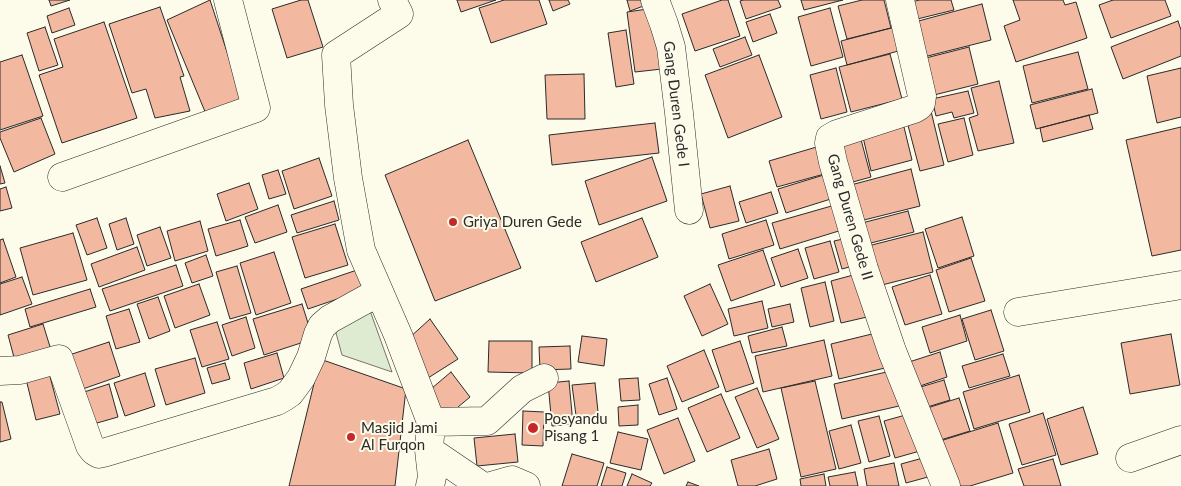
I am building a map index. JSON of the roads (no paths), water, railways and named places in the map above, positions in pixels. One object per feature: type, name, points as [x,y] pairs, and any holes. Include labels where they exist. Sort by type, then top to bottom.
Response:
[{"type":"street","points":[[62,177],[256,108],[228,0]]},
{"type":"street","points":[[392,0],[399,14],[336,55],[339,104],[348,178],[361,250],[398,335],[431,422],[429,450],[432,477],[430,486]]},
{"type":"street","name":"Gang Duren Gede I","points":[[655,0],[671,47],[680,113],[689,210]]},
{"type":"street","name":"Gang Duren Gede II","points":[[900,0],[922,96],[921,103],[914,109],[837,134],[829,140],[833,162],[864,269],[892,351],[946,486]]},
{"type":"street","points":[[1018,312],[1181,284]]},
{"type":"street","points":[[0,371],[20,370],[59,359],[90,446],[94,452],[99,454],[277,401],[290,393],[301,378],[322,326],[330,318],[379,292]]},
{"type":"street","points":[[431,422],[487,421],[522,388],[544,378]]},
{"type":"street","points":[[1130,458],[1181,440]]},
{"type":"street","points":[[429,450],[482,486]]},
{"type":"street","points":[[491,486],[512,480],[526,486]]},
{"type":"place","name":"Griya Duren Gede","points":[[453,222]]},
{"type":"place","name":"Posyandu Pisang 1","points":[[533,428]]},
{"type":"place","name":"Masjid Jami Al Furqon","points":[[351,437]]}]
